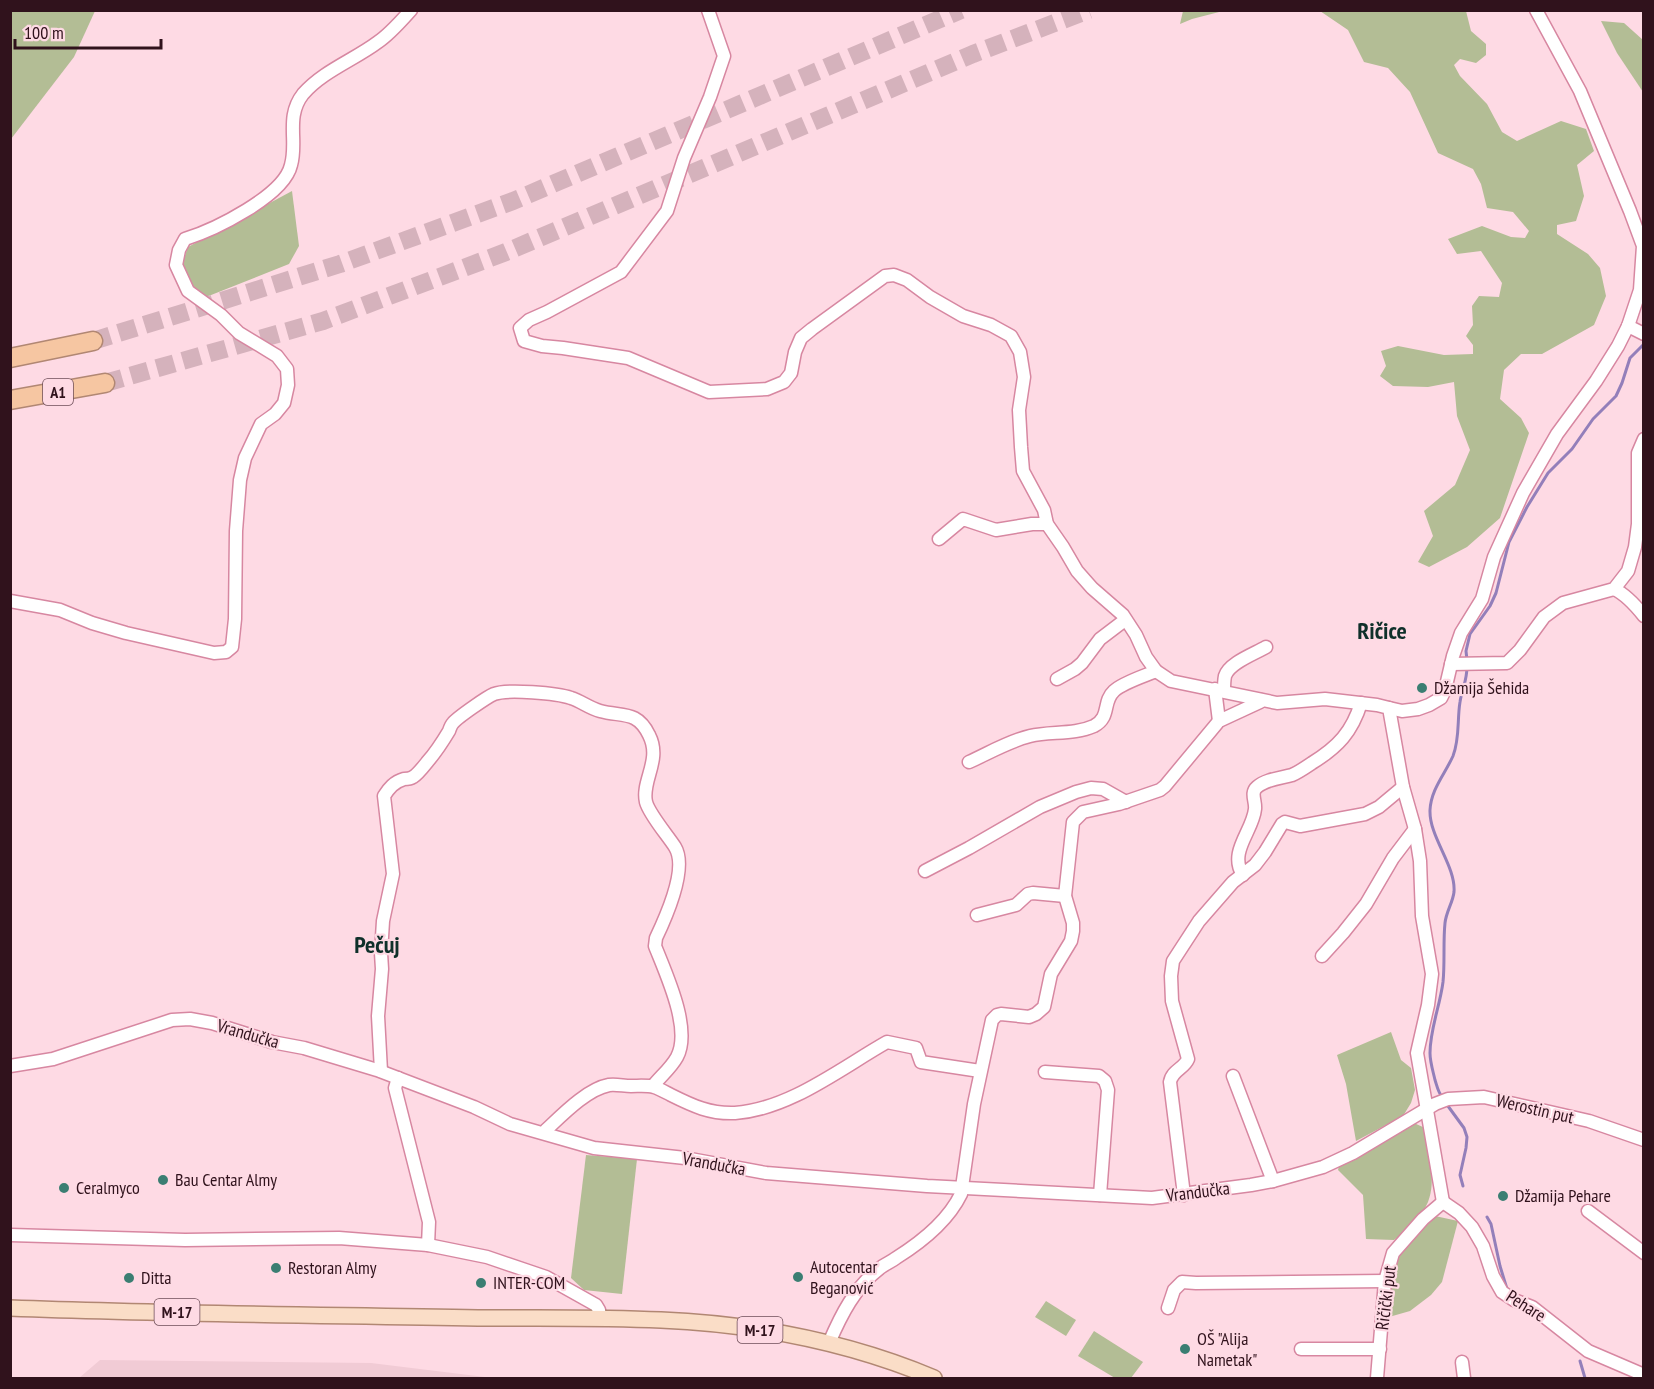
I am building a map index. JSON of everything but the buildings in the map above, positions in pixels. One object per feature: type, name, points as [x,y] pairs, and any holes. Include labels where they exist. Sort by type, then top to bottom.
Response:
[{"type":"highway","name":"A1","points":[[10,358],[93,342]]},
{"type":"highway","name":"A1","points":[[10,400],[105,383]]},
{"type":"main road","name":"M-17","points":[[10,1308],[672,1320],[784,1333],[829,1343],[934,1378]]},
{"type":"street","points":[[10,601],[60,610],[126,633],[214,653],[226,652],[232,647],[240,480],[245,458],[261,424],[275,414],[284,403],[288,385],[287,369],[277,356],[239,333],[221,315],[188,291],[176,265],[179,250],[185,239],[203,233],[232,218],[264,198],[283,182],[291,166],[292,127],[295,110],[302,96],[316,82],[379,42],[411,10]]},
{"type":"street","points":[[708,10],[724,56],[710,97],[684,158],[667,211],[621,272],[529,320],[520,328],[524,341],[542,346],[628,358],[709,392],[778,386],[791,373],[795,352],[801,338],[885,276],[894,275],[914,284],[930,297],[963,316],[1011,336],[1020,352],[1024,377],[1019,410],[1023,471],[1044,510],[1047,524],[1077,571],[1092,588],[1123,615],[1156,671],[1171,681],[1277,703],[1325,699],[1402,711],[1418,709],[1441,698],[1447,684],[1462,665],[1461,633],[1482,599],[1494,557],[1523,493],[1557,434],[1596,381],[1628,326],[1640,290],[1643,246],[1580,91],[1536,10]]},
{"type":"street","points":[[1628,326],[1644,334]]},
{"type":"street","points":[[1614,590],[1628,571],[1635,547],[1638,525],[1638,453],[1644,439]]},
{"type":"street","points":[[939,539],[963,519],[996,530],[1047,524]]},
{"type":"street","points":[[1462,665],[1507,663],[1520,650],[1544,617],[1563,603],[1614,590],[1637,607],[1644,616]]},
{"type":"street","points":[[1057,679],[1076,669],[1100,639],[1125,620]]},
{"type":"street","points":[[1219,721],[1219,690],[1228,669],[1266,647]]},
{"type":"street","points":[[969,762],[1026,737],[1087,729],[1101,722],[1110,695],[1115,689],[1156,671]]},
{"type":"street","points":[[381,1071],[378,1016],[381,953],[383,921],[393,874],[384,796],[389,787],[400,780],[413,777],[435,753],[453,723],[488,698],[494,694],[534,693],[572,698],[597,710],[626,714],[639,720],[650,737],[653,758],[645,793],[646,803],[680,858],[676,884],[655,946],[679,1010],[681,1043],[676,1058],[653,1086]]},
{"type":"street","points":[[829,1343],[842,1313],[862,1285],[880,1268],[923,1239],[957,1203],[961,1194],[974,1104],[992,1020],[997,1015],[1029,1017],[1044,1007],[1052,974],[1071,941],[1073,923],[1065,896],[1073,822],[1083,812],[1126,802],[1160,790],[1219,721],[1262,700]]},
{"type":"street","points":[[1243,875],[1240,871],[1238,855],[1254,814],[1254,790],[1266,782],[1293,774],[1336,746],[1349,731],[1361,703]]},
{"type":"street","points":[[1389,708],[1403,787],[1415,830],[1420,861],[1422,916],[1432,974],[1428,1005],[1417,1053],[1437,1104],[1443,1202]]},
{"type":"street","points":[[1184,1195],[1170,1082],[1174,1072],[1188,1059],[1172,1001],[1173,961],[1199,921],[1233,882],[1255,865],[1282,824],[1285,822],[1300,826],[1365,814],[1379,807],[1403,787]]},
{"type":"street","points":[[925,872],[1040,807],[1076,792],[1091,788],[1103,789],[1126,802]]},
{"type":"street","points":[[1322,956],[1366,904],[1393,858],[1415,830]]},
{"type":"street","points":[[977,915],[1016,905],[1028,894],[1065,896]]},
{"type":"street","name":"Vrandučka","points":[[10,1066],[53,1059],[172,1020],[190,1019],[212,1023],[272,1042],[304,1048],[381,1071],[474,1107],[510,1124],[594,1148],[685,1158],[766,1173],[927,1186],[1152,1198],[1273,1181],[1323,1167],[1437,1104]]},
{"type":"street","points":[[545,1133],[565,1112],[594,1091],[609,1085],[653,1086],[699,1109],[717,1113],[737,1113],[764,1108],[836,1074],[887,1042],[916,1048],[921,1062],[980,1071]]},
{"type":"street","points":[[1045,1072],[1099,1076],[1105,1081],[1108,1090],[1100,1195]]},
{"type":"street","points":[[1233,1077],[1273,1181]]},
{"type":"street","points":[[398,1078],[395,1088],[429,1222],[428,1245]]},
{"type":"street","name":"Werostin put","points":[[1437,1104],[1484,1097],[1589,1121],[1644,1140]]},
{"type":"street","name":"Ričički put","points":[[1377,1378],[1385,1281],[1393,1253],[1423,1219],[1443,1202]]},
{"type":"street","name":"Pehare","points":[[1443,1202],[1459,1213],[1472,1227],[1483,1246],[1493,1276],[1502,1292],[1532,1307],[1588,1351],[1644,1375]]},
{"type":"street","points":[[1588,1211],[1644,1253]]},
{"type":"street","points":[[10,1235],[185,1240],[339,1238],[428,1245],[487,1257],[546,1277],[596,1305],[600,1318]]},
{"type":"street","points":[[1168,1308],[1174,1290],[1182,1282],[1385,1281]]},
{"type":"street","points":[[1301,1349],[1380,1348]]},
{"type":"street","points":[[1462,1362],[1464,1378]]},
{"type":"shaded area","points":[[100,1360],[371,1363],[493,1378],[79,1378]]},
{"type":"green space","points":[[11,10],[95,11],[74,57],[11,139]]},
{"type":"green space","points":[[1183,10],[1223,11],[1180,24]]},
{"type":"green space","points":[[1320,11],[1466,11],[1471,31],[1486,44],[1486,55],[1476,63],[1460,59],[1454,65],[1460,76],[1487,104],[1502,132],[1517,141],[1561,121],[1586,129],[1594,151],[1577,165],[1584,196],[1576,221],[1557,225],[1557,234],[1588,254],[1600,268],[1606,296],[1594,325],[1542,354],[1521,354],[1504,370],[1500,399],[1521,418],[1529,433],[1500,518],[1467,547],[1429,567],[1418,562],[1433,536],[1424,511],[1455,485],[1470,450],[1457,416],[1454,382],[1428,387],[1393,386],[1380,376],[1386,366],[1381,351],[1398,346],[1444,355],[1473,354],[1473,345],[1466,336],[1473,325],[1472,306],[1479,296],[1499,297],[1502,283],[1481,251],[1457,254],[1448,239],[1482,226],[1511,237],[1525,238],[1529,231],[1513,212],[1487,208],[1481,184],[1473,169],[1438,153],[1410,92],[1388,68],[1364,62],[1348,30]]},
{"type":"green space","points":[[1601,21],[1624,23],[1643,40],[1643,92],[1617,53]]},
{"type":"green space","points":[[292,191],[299,246],[289,264],[201,299],[178,275],[188,247]]},
{"type":"green space","points":[[1391,1032],[1401,1060],[1411,1068],[1415,1090],[1411,1103],[1403,1116],[1356,1141],[1346,1084],[1337,1055]]},
{"type":"green space","points":[[1414,1123],[1425,1128],[1430,1156],[1432,1184],[1428,1202],[1418,1218],[1394,1240],[1366,1239],[1363,1195],[1338,1170],[1339,1166]]},
{"type":"green space","points":[[586,1155],[637,1159],[622,1294],[584,1290],[571,1278]]},
{"type":"green space","points":[[1435,1216],[1458,1221],[1442,1282],[1431,1295],[1410,1311],[1389,1317],[1391,1274],[1394,1261]]},
{"type":"green space","points":[[1046,1301],[1076,1320],[1066,1336],[1035,1317]]},
{"type":"green space","points":[[1094,1331],[1143,1362],[1131,1378],[1115,1378],[1078,1356]]},
{"type":"waterway","points":[[1467,660],[1466,651],[1470,634],[1490,606],[1496,593],[1509,542],[1527,507],[1548,473],[1572,449],[1593,419],[1616,396],[1630,358],[1644,344]]},
{"type":"waterway","points":[[1442,1097],[1432,1066],[1430,1044],[1443,982],[1445,923],[1454,892],[1454,882],[1434,831],[1430,810],[1436,788],[1455,749],[1467,666]]},
{"type":"waterway","points":[[1445,1102],[1464,1128],[1467,1137],[1460,1175],[1463,1186]]},
{"type":"waterway","points":[[1487,1217],[1491,1224],[1507,1289]]},
{"type":"waterway","points":[[1580,1361],[1585,1378]]},
{"type":"tunnel","points":[[93,341],[340,264],[513,201],[961,10]]},
{"type":"tunnel","points":[[105,383],[323,321],[506,252],[973,54],[1089,10]]},
{"type":"place","name":"Džamija Šehida","points":[[1422,688]]},
{"type":"place","name":"Bau Centar Almy","points":[[163,1180]]},
{"type":"place","name":"Ceralmyco","points":[[64,1188]]},
{"type":"place","name":"Džamija Pehare","points":[[1503,1196]]},
{"type":"place","name":"Restoran Almy","points":[[276,1268]]},
{"type":"place","name":"Autocentar Beganović","points":[[798,1277]]},
{"type":"place","name":"Ditta","points":[[129,1278]]},
{"type":"place","name":"INTER-COM","points":[[481,1283]]},
{"type":"place","name":"OŠ \"Alija Nametak\"","points":[[1185,1349]]},
{"type":"district","name":"Ričice","points":[[1382,631]]},
{"type":"district","name":"Pečuj","points":[[377,945]]}]
